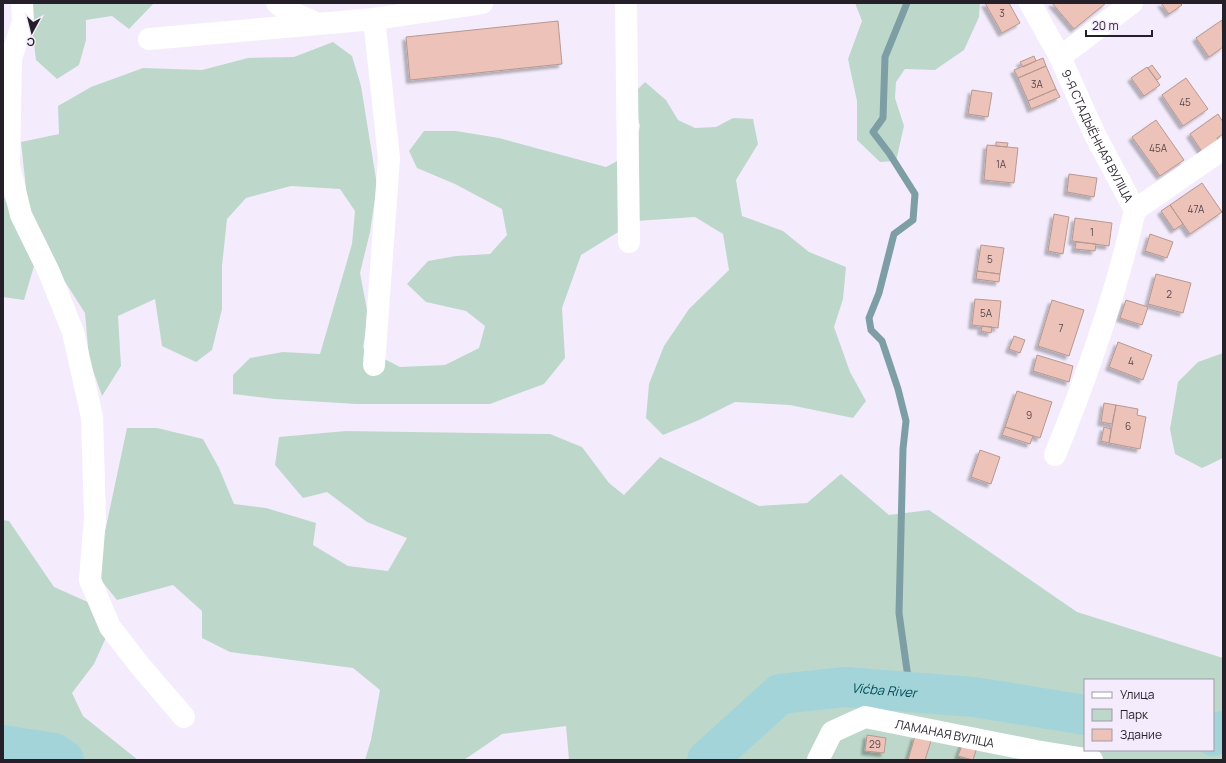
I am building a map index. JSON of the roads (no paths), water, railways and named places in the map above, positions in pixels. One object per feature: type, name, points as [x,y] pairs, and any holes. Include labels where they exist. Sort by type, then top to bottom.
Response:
[{"type":"street","points":[[22,3],[23,22],[7,59],[9,166],[21,215],[49,272],[73,332],[92,417],[95,518],[90,580],[110,627],[184,716]]},
{"type":"street","points":[[277,3],[284,9],[319,24]]},
{"type":"street","points":[[149,39],[374,19],[482,3]]},
{"type":"street","points":[[626,3],[629,242]]},
{"type":"street","name":"9-Я СТАДЫЁННАЯ ВУЛІЦА","points":[[1030,3],[1060,57],[1095,135],[1134,210],[1125,254],[1111,303],[1082,387],[1054,455]]},
{"type":"street","points":[[1060,57],[1132,3]]},
{"type":"street","points":[[374,19],[389,158],[374,365]]},
{"type":"street","points":[[1134,210],[1223,149]]},
{"type":"street","name":"ЛАМАНАЯ ВУЛІЦА","points":[[818,760],[832,732],[865,717],[1036,751],[1092,760]]},
{"type":"waterway","points":[[907,3],[885,57],[883,118],[873,132],[889,153],[915,194],[913,220],[894,234],[879,293],[869,318],[871,330],[882,341],[898,389],[906,421],[903,449],[899,613],[910,692]]},
{"type":"waterway","name":"Vićba River","points":[[707,760],[780,694],[845,687],[974,697],[1084,715]]},
{"type":"waterway","name":"Vićba River","points":[[1214,736],[1223,731]]},
{"type":"waterway","name":"Vićba River","points":[[3,745],[54,753],[64,760]]}]
